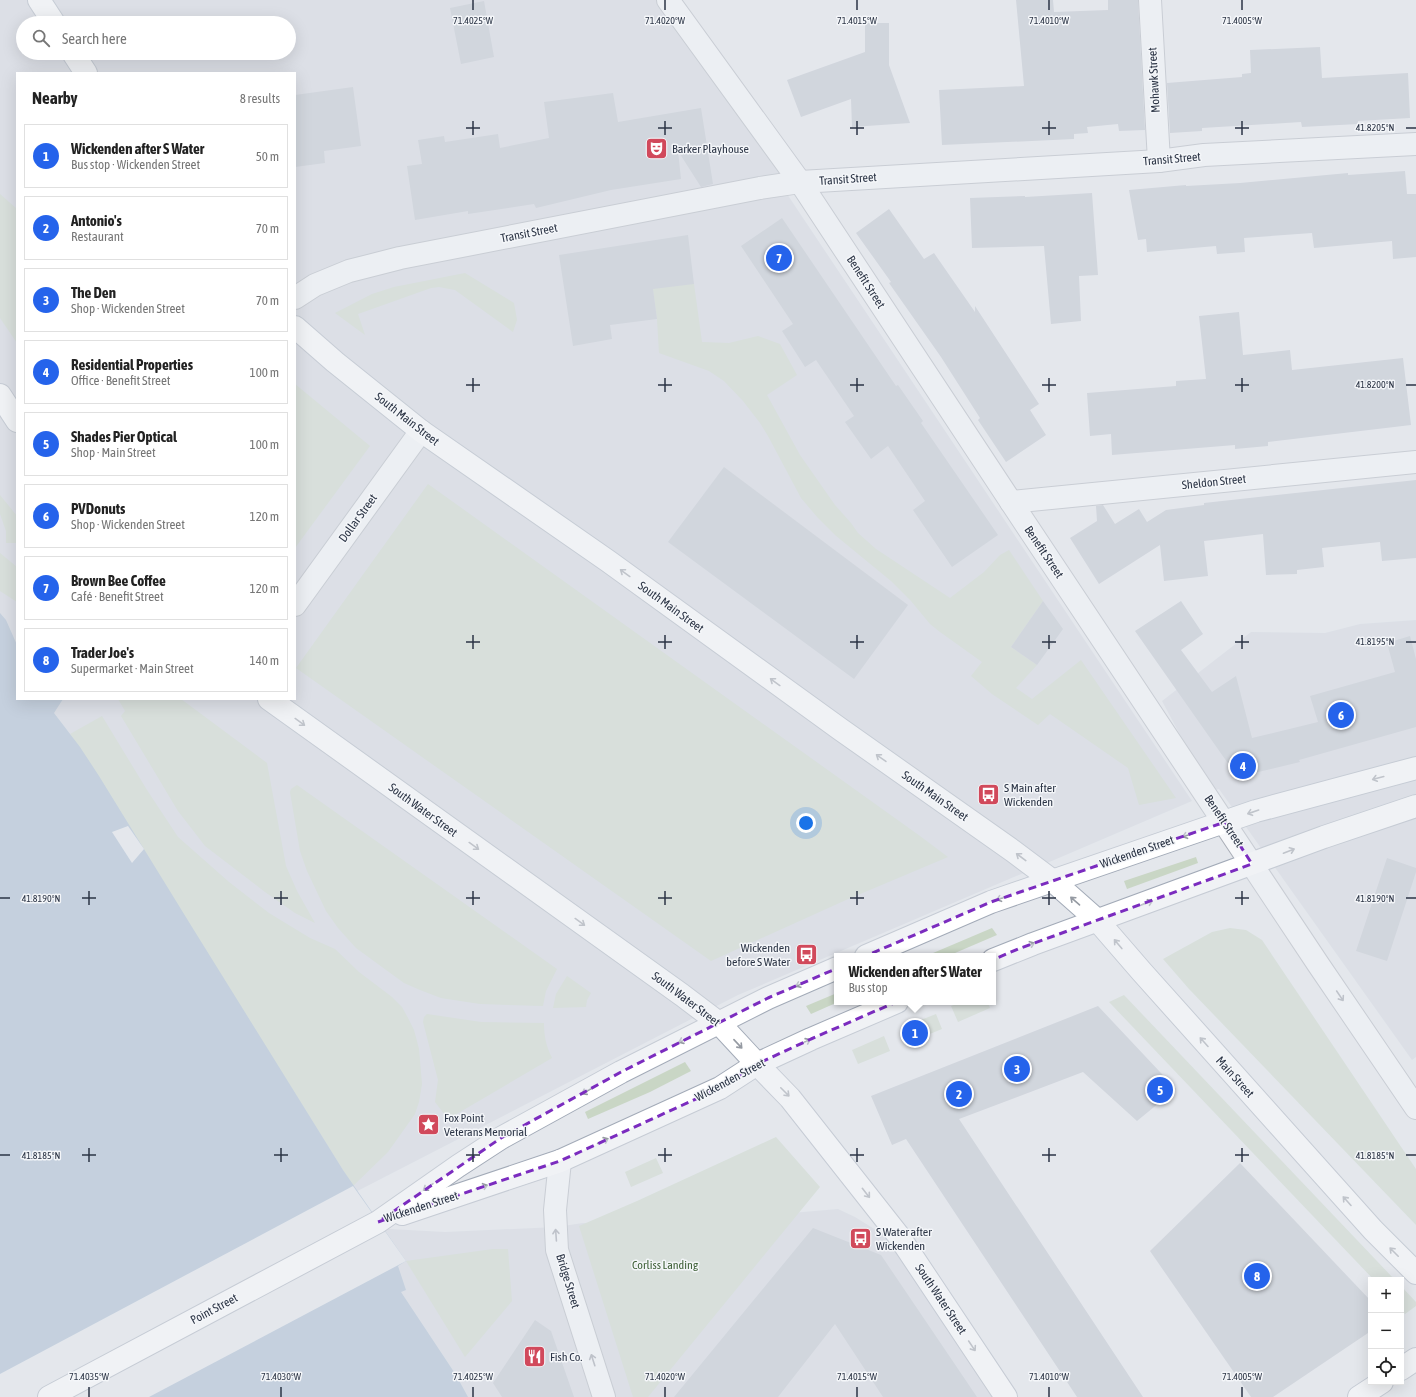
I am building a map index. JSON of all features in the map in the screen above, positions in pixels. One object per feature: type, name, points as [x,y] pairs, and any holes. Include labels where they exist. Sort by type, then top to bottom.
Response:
[{"type":"main road","points":[[39,0],[49,16]]},
{"type":"main road","points":[[78,60],[85,72]]},
{"type":"main road","name":"South Main Street","points":[[296,328],[335,362],[421,431],[608,561],[846,734],[1007,847],[1052,881]]},
{"type":"main road","points":[[0,395],[16,419]]},
{"type":"main road","name":"South Water Street","points":[[270,700],[678,992],[719,1023],[790,1098],[898,1234],[1006,1397]]},
{"type":"main road","name":"Wickenden Street","points":[[873,953],[991,902],[1225,822],[1264,809],[1416,768]]},
{"type":"main road","points":[[996,959],[1018,949],[1324,837],[1416,806]]},
{"type":"main road","name":"Main Street","points":[[1052,881],[1097,920],[1368,1225],[1416,1273]]},
{"type":"main road","name":"Wickenden Street","points":[[378,1222],[501,1138],[620,1072],[768,998],[834,969]]},
{"type":"main road","name":"Wickenden Street","points":[[378,1222],[560,1161],[720,1088],[757,1064],[890,1005]]},
{"type":"main road","name":"Point Street","points":[[49,1397],[378,1222]]},
{"type":"main road","points":[[1404,1367],[1416,1359]]},
{"type":"main road","points":[[1359,1397],[1377,1385]]},
{"type":"street","name":"Benefit Street","points":[[668,0],[800,182],[1318,964],[1416,1108]]},
{"type":"street","name":"Mohawk Street","points":[[1150,0],[1159,161]]},
{"type":"street","name":"Transit Street","points":[[296,297],[315,285],[349,271],[400,258],[760,188],[800,182],[1416,144]]},
{"type":"street","name":"Dollar Street","points":[[296,604],[421,431]]},
{"type":"street","name":"Sheldon Street","points":[[1011,502],[1416,462]]},
{"type":"street","name":"Bridge Street","points":[[560,1161],[555,1210],[558,1250],[604,1397]]},
{"type":"highlighted area","points":[[1225,822],[1252,864],[1018,949],[811,1039],[757,1064],[720,1088],[560,1161],[378,1222],[501,1138],[621,1072],[768,998],[991,902]]},
{"type":"shaded area","points":[[0,0],[657,0],[797,189],[787,194],[1192,801],[738,995],[0,1375]]},
{"type":"shaded area","points":[[1416,620],[1416,1057],[1412,1060],[1219,789],[1210,791],[1162,701],[1251,632],[1325,633],[1360,624]]},
{"type":"shaded area","points":[[838,1209],[855,1217],[916,1255],[1007,1397],[464,1397],[399,1299],[371,1228],[445,1232],[556,1227],[583,1223],[630,1225]]},
{"type":"green space","points":[[0,194],[16,208],[16,342],[0,318]]},
{"type":"green space","points":[[649,262],[694,284],[702,342],[729,343],[758,336],[780,344],[797,375],[767,395],[800,455],[835,505],[858,533],[876,549],[950,598],[984,572],[1000,555],[1009,550],[1043,601],[1011,647],[1037,665],[1016,688],[1032,699],[1081,660],[1176,798],[1139,805],[1128,768],[1050,714],[1038,725],[992,694],[971,676],[982,662],[930,624],[911,601],[891,581],[835,535],[818,518],[801,498],[760,423],[743,401],[724,381],[709,371],[659,353],[657,319]]},
{"type":"green space","points":[[465,273],[514,303],[517,320],[513,332],[455,290],[439,287],[431,288],[358,314],[365,335],[335,313],[372,294],[394,287]]},
{"type":"green space","points":[[296,385],[370,446],[296,547]]},
{"type":"green space","points":[[428,484],[948,857],[846,900],[711,961],[296,668]]},
{"type":"green space","points":[[0,495],[16,515],[16,543],[6,543],[6,531],[0,514]]},
{"type":"green space","points":[[0,553],[16,566],[16,601],[0,591]]},
{"type":"green space","points":[[119,700],[182,700],[267,763],[286,866],[297,891],[315,923],[295,913],[265,892],[205,846],[178,811],[121,716],[125,711]]},
{"type":"green space","points":[[102,716],[147,790],[178,837],[229,882],[269,913],[310,938],[335,949],[359,972],[392,997],[402,1007],[408,1018],[414,1030],[419,1049],[422,1084],[419,1102],[415,1114],[388,1152],[353,1186],[70,734]]},
{"type":"green space","points":[[297,785],[557,969],[546,991],[543,1006],[480,1004],[441,998],[404,983],[356,948],[338,928],[326,911],[307,871],[300,851],[290,792],[291,789]]},
{"type":"green space","points":[[1196,857],[1198,863],[1127,889],[1124,881]]},
{"type":"green space","points":[[992,928],[997,935],[955,953],[933,953]]},
{"type":"green space","points":[[1230,928],[1246,930],[1262,940],[1416,1169],[1416,1225],[1189,989],[1163,959],[1212,932]]},
{"type":"green space","points":[[567,976],[591,993],[587,1000],[586,1007],[553,1008],[556,994]]},
{"type":"green space","points":[[834,994],[834,1004],[811,1014],[806,1006]]},
{"type":"green space","points":[[1124,995],[1392,1277],[1371,1277],[1109,1002]]},
{"type":"green space","points":[[989,1005],[990,1008],[958,1022],[951,1006]]},
{"type":"green space","points":[[427,1014],[481,1022],[544,1023],[546,1041],[552,1058],[448,1119],[435,1102],[438,1080],[423,1022],[424,1017]]},
{"type":"green space","points":[[936,1014],[942,1029],[910,1042],[903,1027]]},
{"type":"green space","points":[[884,1036],[890,1051],[858,1064],[852,1050]]},
{"type":"green space","points":[[685,1062],[691,1071],[650,1092],[588,1119],[585,1112]]},
{"type":"green space","name":"Corliss Landing","points":[[776,1137],[820,1187],[648,1397],[633,1397],[579,1226]]},
{"type":"green space","points":[[656,1158],[663,1173],[631,1187],[625,1172]]},
{"type":"green space","points":[[493,1249],[508,1249],[512,1301],[465,1357],[406,1261]]},
{"type":"green space","points":[[1404,1289],[1416,1302],[1416,1306],[1405,1314]]},
{"type":"water","points":[[0,613],[6,620],[16,643],[16,700],[62,700],[54,713],[80,747],[99,776],[343,1170],[406,1261],[398,1266],[406,1290],[401,1292],[456,1375],[468,1397],[0,1397]]},
{"type":"pier","points":[[128,826],[144,849],[132,863],[112,832]]},
{"type":"pier","points":[[353,1186],[406,1261],[149,1397],[0,1397],[0,1374]]},
{"type":"building","points":[[1016,0],[1053,0],[1054,12],[1108,10],[1108,0],[1138,0],[1145,130],[1119,131],[1118,124],[1087,127],[1088,133],[1074,134],[1074,139],[942,145],[939,90],[1024,86]]},
{"type":"building","points":[[484,1],[494,57],[461,64],[450,8]]},
{"type":"building","points":[[865,23],[889,23],[889,65],[910,123],[852,127],[851,99],[801,117],[787,80],[865,52]]},
{"type":"building","points":[[1320,47],[1322,78],[1408,73],[1410,118],[1358,121],[1358,124],[1302,127],[1301,122],[1202,128],[1202,131],[1170,133],[1167,83],[1242,77],[1242,74],[1251,73],[1250,50]]},
{"type":"building","points":[[353,87],[361,146],[324,151],[325,163],[296,167],[296,95]]},
{"type":"building","points":[[613,93],[618,122],[701,108],[713,184],[701,187],[678,151],[681,179],[611,190],[536,208],[534,204],[468,214],[468,211],[415,220],[407,166],[422,164],[418,140],[444,136],[445,142],[498,134],[500,148],[549,138],[544,102]]},
{"type":"building","points":[[1405,171],[1407,194],[1416,194],[1416,257],[1393,259],[1392,241],[1314,248],[1312,233],[1244,238],[1245,252],[1217,254],[1216,246],[1147,252],[1146,239],[1138,240],[1129,190],[1186,185],[1240,183],[1348,173],[1348,175]]},
{"type":"building","points":[[1092,193],[1098,275],[1079,276],[1081,321],[1051,324],[1044,246],[972,248],[970,198],[1025,197]]},
{"type":"building","points":[[889,209],[924,259],[934,253],[975,312],[975,306],[1039,404],[1030,410],[1046,435],[1006,462],[978,420],[980,418],[941,357],[856,233]]},
{"type":"building","points":[[782,218],[896,386],[898,385],[923,421],[921,423],[998,535],[952,567],[913,510],[925,501],[888,446],[871,459],[845,422],[854,416],[816,360],[805,367],[782,331],[793,324],[741,246]]},
{"type":"building","points":[[688,235],[694,284],[653,289],[657,319],[610,325],[612,339],[573,346],[559,255]]},
{"type":"building","points":[[1239,312],[1243,355],[1290,350],[1292,370],[1403,358],[1411,425],[1268,442],[1268,446],[1235,449],[1235,445],[1112,455],[1111,434],[1090,436],[1087,393],[1176,386],[1176,381],[1206,379],[1199,316]]},
{"type":"building","points":[[724,467],[908,605],[854,679],[668,542]]},
{"type":"building","points":[[1416,480],[1416,558],[1382,561],[1380,542],[1322,548],[1324,567],[1297,570],[1297,574],[1266,575],[1263,534],[1204,541],[1208,576],[1164,581],[1160,545],[1099,584],[1070,538],[1097,521],[1096,506],[1103,505],[1115,524],[1139,509],[1147,522],[1166,510],[1204,505],[1204,503]]},
{"type":"building","points":[[1043,601],[1063,629],[1037,665],[1011,647]]},
{"type":"building","points":[[1181,601],[1203,634],[1181,650],[1212,692],[1236,676],[1252,738],[1318,722],[1310,696],[1395,672],[1387,643],[1410,636],[1416,659],[1416,727],[1299,760],[1300,762],[1254,773],[1243,773],[1227,762],[1135,631]]},
{"type":"building","points":[[1387,858],[1416,868],[1416,872],[1387,961],[1356,951]]},
{"type":"building","points":[[1098,1006],[1176,1089],[1137,1121],[1083,1072],[959,1119],[1143,1397],[1077,1397],[906,1139],[892,1145],[871,1096]]},
{"type":"building","points":[[1240,1163],[1368,1298],[1368,1333],[1273,1397],[1251,1397],[1150,1251]]},
{"type":"building","points":[[813,1228],[881,1255],[977,1397],[883,1397],[835,1324],[778,1397],[674,1397]]},
{"type":"building","name":"Fish Co.","points":[[535,1320],[551,1331],[574,1397],[502,1397],[493,1383]]},
{"type":"place","name":"Barker Playhouse","points":[[656,149]]},
{"type":"place","name":"Brown Bee Coffee","points":[[779,258]]},
{"type":"place","name":"PVDonuts","points":[[1341,715]]},
{"type":"place","name":"Residential Properties","points":[[1243,766]]},
{"type":"place","name":"S Main after Wickenden","points":[[989,795]]},
{"type":"place","name":"Wickenden before S Water","points":[[806,955]]},
{"type":"place","name":"Wickenden after S Water","points":[[915,1033]]},
{"type":"place","name":"The Den","points":[[1017,1069]]},
{"type":"place","name":"Shades Pier Optical","points":[[1160,1090]]},
{"type":"place","name":"Antonio's","points":[[959,1094]]},
{"type":"place","name":"Fox Point Veterans Memorial","points":[[429,1125]]},
{"type":"place","name":"S Water after Wickenden","points":[[861,1239]]},
{"type":"place","name":"Trader Joe's","points":[[1257,1276]]},
{"type":"place","name":"Fish Co.","points":[[535,1357]]}]
